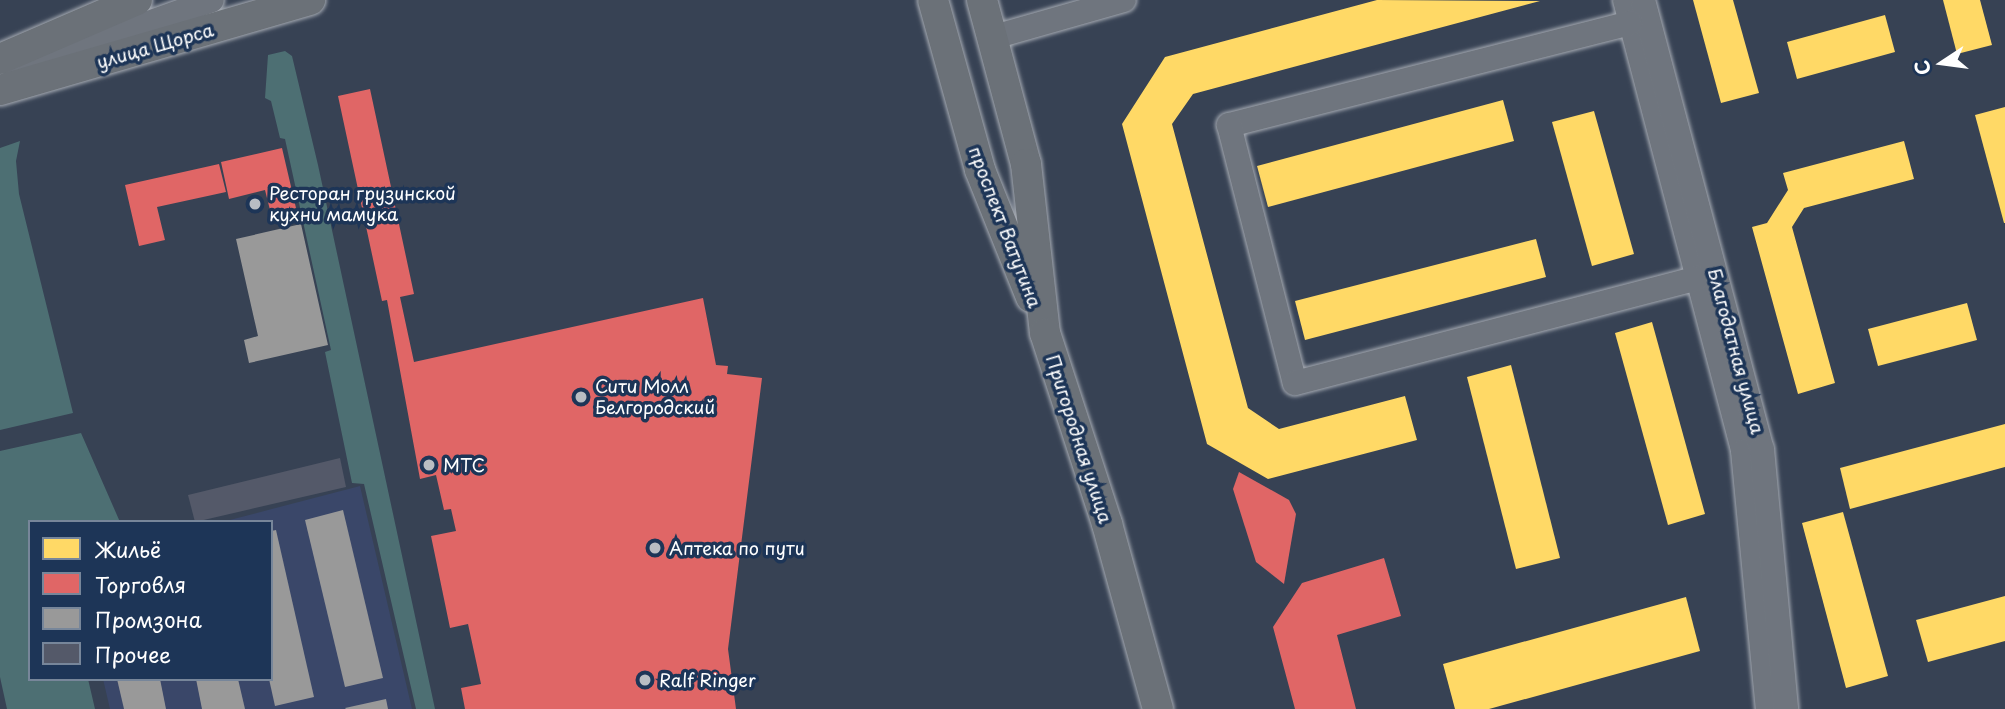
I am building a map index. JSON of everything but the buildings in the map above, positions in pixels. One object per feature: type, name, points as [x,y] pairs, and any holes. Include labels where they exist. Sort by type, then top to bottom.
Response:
[{"type":"main road","points":[[0,58],[136,0]]},
{"type":"main road","name":"улица Щорса","points":[[0,90],[310,0]]},
{"type":"main road","points":[[923,0],[980,170]]},
{"type":"main road","name":"проспект Ватутина","points":[[933,0],[980,170],[1045,333]]},
{"type":"main road","points":[[982,0],[994,37]]},
{"type":"main road","points":[[994,37],[995,0]]},
{"type":"main road","name":"Пригородная улица","points":[[994,37],[1026,164],[1045,333],[1107,524],[1158,709]]},
{"type":"street","name":"улица Щорса","points":[[0,75],[212,0]]},
{"type":"street","points":[[994,37],[1124,0]]},
{"type":"street","name":"Благодатная улица","points":[[1643,0],[1762,449],[1786,709]]},
{"type":"street","points":[[1628,11],[1229,125],[1295,383],[1698,278]]},
{"type":"street","name":"Благодатная улица","points":[[1628,11],[1744,451],[1768,709]]},
{"type":"shaded area","points":[[360,486],[412,709],[110,709],[103,681],[273,681],[273,520],[230,520]]},
{"type":"green space","points":[[285,51],[292,56],[318,165],[435,709],[416,709],[364,484],[352,483],[325,352],[331,350],[285,139],[280,138],[271,101],[265,98],[268,55]]},
{"type":"green space","points":[[20,141],[16,161],[19,194],[73,413],[0,430],[0,148]]},
{"type":"green space","points":[[81,433],[119,520],[28,520],[28,681],[88,681],[95,709],[7,709],[0,677],[0,451]]},
{"type":"place","name":"Ресторан грузинской кухни мамука","points":[[255,204]]},
{"type":"place","name":"Сити Молл Белгородский","points":[[581,397]]},
{"type":"place","name":"МТС","points":[[429,465]]},
{"type":"place","name":"Аптека по пути","points":[[655,548]]},
{"type":"place","name":"Ralf Ringer","points":[[645,680]]}]
